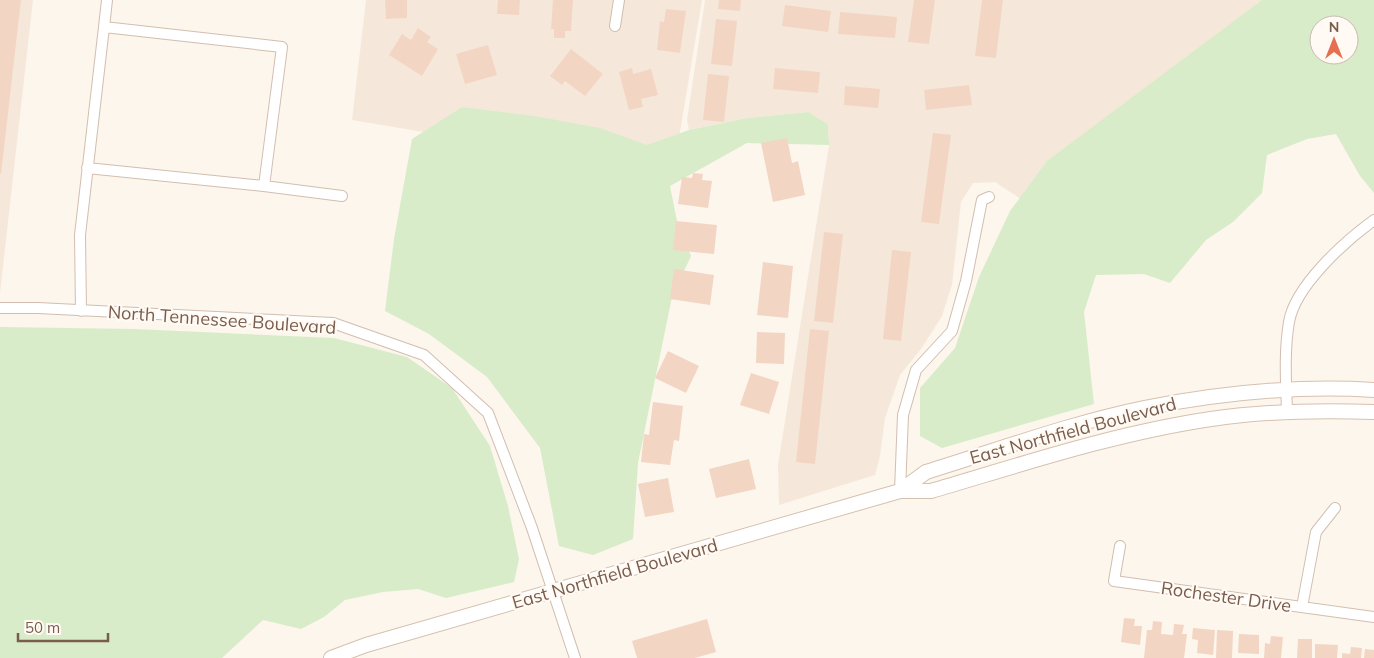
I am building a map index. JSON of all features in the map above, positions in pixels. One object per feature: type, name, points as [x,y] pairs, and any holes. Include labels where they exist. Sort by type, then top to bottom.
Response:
[{"type":"main road","name":"East Northfield Boulevard","points":[[900,491],[926,472],[1142,408],[1212,396],[1286,389],[1374,390]]},
{"type":"main road","name":"East Northfield Boulevard","points":[[331,658],[376,643],[900,491],[932,491],[1129,435],[1211,419],[1287,411],[1374,412]]},
{"type":"street","points":[[81,311],[80,235],[107,0]]},
{"type":"street","points":[[616,26],[619,0]]},
{"type":"street","points":[[104,27],[282,47],[264,186]]},
{"type":"street","points":[[87,168],[342,196]]},
{"type":"street","points":[[900,491],[903,415],[916,370],[952,331],[966,281],[982,200],[990,197]]},
{"type":"street","points":[[1287,411],[1289,320],[1306,283],[1354,235],[1374,220]]},
{"type":"street","name":"North Tennessee Boulevard","points":[[0,308],[333,323],[424,355],[488,413],[575,658]]},
{"type":"street","points":[[1302,607],[1316,532],[1335,508]]},
{"type":"street","name":"Rochester Drive","points":[[1120,546],[1114,581],[1374,617]]},
{"type":"shaded area","points":[[0,0],[33,0],[0,293]]},
{"type":"shaded area","points":[[366,0],[702,0],[673,174],[352,120]]},
{"type":"shaded area","points":[[705,0],[1281,0],[1021,199],[995,182],[973,183],[961,202],[952,285],[942,316],[921,349],[900,375],[885,418],[880,456],[875,475],[779,505],[778,465],[829,145],[828,124],[808,112],[747,118],[689,130],[687,120]]},
{"type":"green space","points":[[1262,0],[1374,0],[1374,193],[1360,176],[1336,134],[1307,139],[1267,155],[1262,193],[1233,222],[1206,240],[1170,283],[1144,274],[1096,275],[1084,312],[1094,404],[942,448],[920,436],[920,388],[955,348],[979,277],[1010,211],[1047,161]]},
{"type":"green space","points":[[462,107],[534,116],[600,128],[647,145],[689,130],[747,118],[808,112],[828,124],[829,145],[747,143],[670,186],[677,221],[691,256],[672,297],[650,404],[638,463],[633,539],[593,555],[559,546],[540,448],[487,377],[429,334],[385,311],[394,239],[412,139]]},
{"type":"green space","points":[[0,327],[135,329],[334,338],[407,357],[452,388],[490,446],[508,506],[519,559],[514,582],[446,598],[418,589],[383,592],[345,600],[324,617],[301,629],[263,620],[222,658],[0,658]]},
{"type":"building","points":[[0,0],[21,0],[1,174],[0,173]]},
{"type":"building","points":[[385,0],[407,0],[407,18],[386,19]]},
{"type":"building","points":[[498,0],[520,0],[519,15],[497,14]]},
{"type":"building","points":[[553,0],[573,0],[571,31],[565,31],[565,38],[554,38],[554,29],[551,29]]},
{"type":"building","points":[[719,0],[741,0],[740,11],[718,9]]},
{"type":"building","points":[[914,0],[935,0],[929,44],[908,42]]},
{"type":"building","points":[[982,0],[1003,0],[996,58],[975,56]]},
{"type":"building","points":[[785,5],[831,11],[828,32],[782,26]]},
{"type":"building","points":[[666,9],[686,11],[680,53],[657,50],[660,21],[664,22]]},
{"type":"building","points":[[840,12],[897,17],[895,38],[838,34]]},
{"type":"building","points":[[716,19],[737,21],[732,66],[711,64]]},
{"type":"building","points":[[418,28],[431,37],[427,42],[438,49],[422,76],[389,55],[402,34],[411,40]]},
{"type":"building","points":[[488,45],[497,75],[465,84],[456,54]]},
{"type":"building","points":[[571,49],[603,74],[585,96],[565,81],[562,85],[550,76]]},
{"type":"building","points":[[632,68],[633,74],[651,69],[658,95],[641,99],[643,107],[629,110],[619,72]]},
{"type":"building","points":[[775,68],[820,72],[818,93],[773,89]]},
{"type":"building","points":[[708,74],[729,76],[724,122],[703,120]]},
{"type":"building","points":[[969,85],[972,105],[926,110],[924,90]]},
{"type":"building","points":[[845,86],[880,89],[878,108],[844,105]]},
{"type":"building","points":[[933,133],[951,135],[939,224],[921,222]]},
{"type":"building","points":[[787,138],[792,163],[798,161],[805,195],[773,202],[761,143]]},
{"type":"building","points":[[693,173],[703,174],[702,180],[712,181],[708,208],[678,204],[682,177],[692,178]]},
{"type":"building","points":[[676,221],[717,225],[714,254],[673,250]]},
{"type":"building","points":[[824,232],[843,234],[833,323],[814,321]]},
{"type":"building","points":[[892,250],[911,252],[901,341],[883,339]]},
{"type":"building","points":[[763,262],[793,266],[788,318],[757,315]]},
{"type":"building","points":[[674,269],[714,275],[710,305],[670,299]]},
{"type":"building","points":[[810,329],[829,331],[815,464],[796,462]]},
{"type":"building","points":[[757,332],[785,333],[784,364],[756,363]]},
{"type":"building","points":[[668,351],[699,366],[686,393],[655,378]]},
{"type":"building","points":[[751,373],[779,382],[769,414],[740,405]]},
{"type":"building","points":[[653,402],[683,406],[679,441],[674,440],[670,465],[641,462],[644,434],[649,435]]},
{"type":"building","points":[[749,459],[756,489],[716,498],[709,469]]},
{"type":"building","points":[[668,478],[674,512],[645,517],[638,484]]},
{"type":"building","points":[[1124,618],[1135,619],[1134,626],[1142,626],[1140,645],[1121,642]]},
{"type":"building","points":[[707,619],[716,652],[695,658],[637,658],[632,641]]},
{"type":"building","points":[[1153,621],[1162,622],[1161,634],[1173,635],[1174,624],[1184,625],[1182,634],[1187,634],[1184,658],[1144,658],[1147,630],[1152,630]]},
{"type":"building","points":[[1193,628],[1215,630],[1213,655],[1197,653],[1198,640],[1192,639]]},
{"type":"building","points":[[1217,630],[1233,631],[1232,658],[1216,658]]},
{"type":"building","points":[[1239,634],[1259,635],[1259,654],[1238,653]]},
{"type":"building","points":[[1271,636],[1283,637],[1281,658],[1264,658],[1265,643],[1270,644]]},
{"type":"building","points":[[1298,639],[1312,639],[1312,658],[1297,658]]},
{"type":"building","points":[[1315,644],[1338,645],[1337,658],[1315,658]]},
{"type":"building","points":[[1351,647],[1362,648],[1361,658],[1342,658],[1342,653],[1350,654]]},
{"type":"building","points":[[1365,649],[1374,650],[1374,658],[1364,658]]}]
